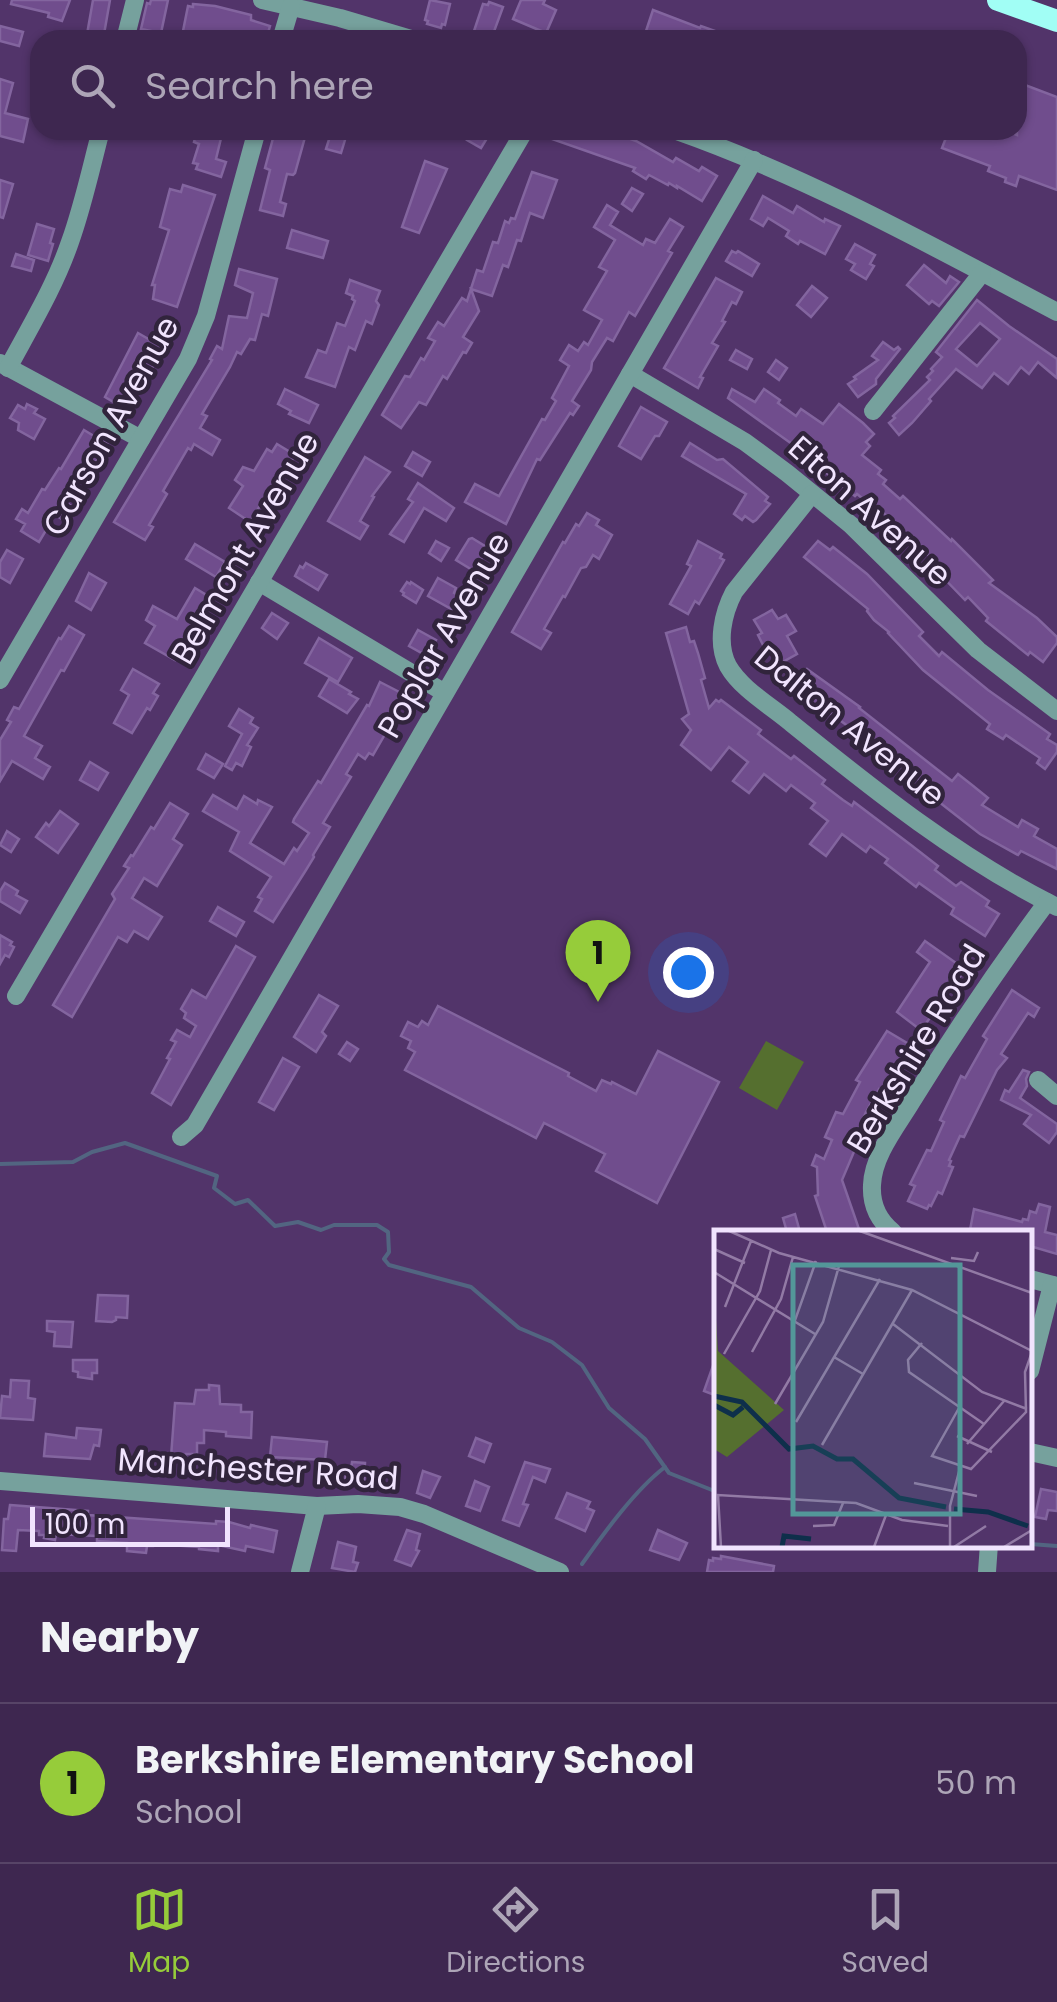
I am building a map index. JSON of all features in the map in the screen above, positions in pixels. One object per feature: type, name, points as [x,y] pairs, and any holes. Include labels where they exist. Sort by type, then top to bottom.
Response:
[{"type":"main road","points":[[998,0],[1057,21]]},
{"type":"street","points":[[127,30],[135,0]]},
{"type":"street","points":[[262,0],[378,30]]},
{"type":"street","points":[[284,30],[290,6]]},
{"type":"street","points":[[98,140],[70,243],[41,308],[4,365],[141,439]]},
{"type":"street","name":"Carson Avenue","points":[[0,680],[188,359],[206,316],[254,140]]},
{"type":"street","name":"Belmont Avenue","points":[[16,996],[519,140]]},
{"type":"street","points":[[701,140],[859,208],[1057,312]]},
{"type":"street","name":"Poplar Avenue","points":[[181,1137],[194,1125],[754,160]]},
{"type":"street","points":[[873,411],[982,273]]},
{"type":"street","name":"Elton Avenue","points":[[630,374],[745,442],[812,494],[851,525],[978,650],[1057,711]]},
{"type":"street","name":"Dalton Avenue","points":[[812,494],[728,602],[722,624],[727,664],[799,729],[940,837],[989,870],[1052,904]]},
{"type":"street","points":[[259,582],[445,693]]},
{"type":"street","name":"Berkshire Road","points":[[891,1230],[879,1217],[873,1196],[875,1168],[883,1149],[954,1034],[1052,904]]},
{"type":"street","points":[[1038,1080],[1057,1096]]},
{"type":"street","points":[[1032,1364],[1055,1286]]},
{"type":"street","points":[[1032,1452],[1057,1458]]},
{"type":"street","name":"Manchester Road","points":[[0,1481],[317,1506],[400,1507],[560,1572]]},
{"type":"street","points":[[300,1572],[317,1506]]},
{"type":"street","points":[[987,1572],[989,1547]]},
{"type":"green space","points":[[766,1041],[804,1062],[777,1110],[739,1088]]},
{"type":"building","points":[[12,0],[70,0],[62,21],[48,17],[49,13],[11,4]]},
{"type":"building","points":[[93,0],[110,0],[105,30],[88,30]]},
{"type":"building","points":[[151,0],[168,0],[162,30],[141,29],[147,3]]},
{"type":"building","points":[[430,0],[450,4],[441,28],[425,20]]},
{"type":"building","points":[[521,0],[545,0],[543,4],[556,10],[547,30],[513,19]]},
{"type":"building","points":[[489,2],[503,7],[495,30],[474,30],[483,4]]},
{"type":"building","points":[[188,6],[215,6],[251,15],[251,20],[270,26],[269,30],[183,30]]},
{"type":"building","points":[[653,10],[712,30],[646,30]]},
{"type":"building","points":[[0,26],[23,32],[19,46],[0,41]]},
{"type":"building","points":[[0,79],[13,83],[5,113],[28,119],[23,142],[0,136]]},
{"type":"building","points":[[1027,86],[1057,97],[1057,190],[1019,176],[1016,186],[1005,182],[1006,178],[988,171],[990,166],[942,148],[945,140],[1027,140]]},
{"type":"building","points":[[221,140],[216,159],[226,162],[221,177],[196,169],[198,164],[193,163],[199,144],[194,142]]},
{"type":"building","points":[[273,140],[304,140],[295,173],[287,174],[280,202],[286,204],[283,216],[260,210],[270,170],[265,168]]},
{"type":"building","points":[[329,140],[345,140],[341,153],[326,149]]},
{"type":"building","points":[[467,140],[486,140],[481,148]]},
{"type":"building","points":[[555,140],[633,140],[673,162],[676,158],[717,176],[702,201],[649,175],[646,179],[633,171],[635,168]]},
{"type":"building","points":[[425,161],[447,169],[419,233],[402,227]]},
{"type":"building","points":[[532,172],[557,180],[543,218],[530,213],[521,241],[517,240],[508,267],[503,265],[492,296],[471,289],[479,311],[463,337],[472,343],[447,379],[443,376],[426,405],[419,402],[401,428],[382,415],[405,376],[410,377],[421,358],[424,360],[435,341],[428,338],[438,322],[444,326],[462,298],[467,301],[477,270],[483,272],[505,221],[515,219]]},
{"type":"building","points":[[0,180],[13,184],[3,218],[0,217]]},
{"type":"building","points":[[183,185],[215,195],[177,307],[153,299],[152,285],[169,230],[160,227],[170,189],[181,192]]},
{"type":"building","points":[[632,188],[643,194],[632,211],[622,204]]},
{"type":"building","points":[[763,196],[793,213],[797,206],[824,222],[825,219],[840,226],[825,254],[800,241],[798,244],[786,236],[789,231],[768,218],[763,226],[751,219]]},
{"type":"building","points":[[607,205],[618,212],[610,225],[643,245],[646,239],[655,243],[670,219],[683,227],[635,316],[629,312],[613,341],[607,338],[592,362],[572,401],[579,406],[537,459],[506,524],[465,502],[475,484],[499,496],[556,401],[552,398],[569,366],[560,360],[569,345],[578,351],[584,342],[588,345],[602,320],[584,310],[607,271],[599,267],[615,240],[594,227]]},
{"type":"building","points":[[37,224],[54,229],[48,261],[28,255]]},
{"type":"building","points":[[292,230],[328,241],[323,258],[287,248]]},
{"type":"building","points":[[855,244],[875,255],[866,279],[851,270],[855,264],[846,259]]},
{"type":"building","points":[[732,251],[759,264],[752,276],[726,261]]},
{"type":"building","points":[[16,254],[34,260],[31,271],[12,266]]},
{"type":"building","points":[[924,265],[946,283],[950,276],[959,282],[939,306],[932,301],[929,304],[907,285]]},
{"type":"building","points":[[239,269],[277,279],[268,316],[262,314],[255,340],[250,339],[241,354],[237,352],[202,414],[207,416],[200,428],[220,440],[212,455],[194,444],[191,450],[188,448],[163,491],[167,494],[145,540],[114,522],[217,346],[222,349],[229,316],[247,318],[253,293],[235,285]]},
{"type":"building","points":[[716,278],[742,292],[722,321],[725,322],[712,343],[718,346],[698,388],[664,368]]},
{"type":"building","points":[[350,280],[380,291],[376,301],[379,305],[372,324],[366,321],[355,350],[349,347],[335,387],[306,377],[318,350],[326,353],[337,323],[345,326],[355,301],[346,293]]},
{"type":"building","points":[[812,286],[827,298],[811,317],[797,305]]},
{"type":"building","points":[[977,300],[1057,359],[1057,378],[1038,362],[1029,374],[1021,367],[1008,384],[994,373],[982,388],[956,369],[899,435],[889,423],[930,380],[927,377],[931,369],[942,357],[936,352]],"holes":[[[980,323],[1000,339],[977,366],[956,349]]]},
{"type":"building","points":[[138,333],[164,348],[127,410],[105,397]]},
{"type":"building","points":[[883,342],[894,350],[900,349],[876,384],[858,397],[848,384],[878,360],[872,356]]},
{"type":"building","points":[[736,350],[752,359],[747,369],[730,360]]},
{"type":"building","points":[[776,360],[787,368],[779,380],[768,372]]},
{"type":"building","points":[[285,389],[318,405],[309,423],[278,404]]},
{"type":"building","points":[[732,389],[755,402],[764,389],[796,416],[801,409],[823,424],[839,404],[863,423],[874,434],[862,455],[881,470],[878,474],[886,480],[883,484],[900,499],[903,496],[952,539],[993,580],[989,583],[1057,637],[1043,662],[1030,652],[1028,655],[986,621],[988,618],[968,597],[965,600],[934,568],[937,564],[886,522],[889,518],[870,501],[855,496],[817,462],[728,398]]},
{"type":"building","points":[[27,404],[45,419],[34,439],[18,430],[19,423],[10,418],[18,405],[25,409]]},
{"type":"building","points":[[641,407],[667,422],[641,459],[619,446]]},
{"type":"building","points":[[84,430],[107,444],[86,478],[81,476],[69,495],[66,502],[70,505],[62,519],[55,515],[39,542],[21,531],[25,524],[16,519],[22,509],[28,513]]},
{"type":"building","points":[[690,443],[717,460],[723,459],[768,497],[765,501],[770,504],[756,520],[745,516],[742,520],[734,514],[746,494],[682,456]]},
{"type":"building","points":[[277,444],[295,455],[250,522],[229,508],[243,486],[235,480],[243,467],[254,471],[267,449],[272,452]]},
{"type":"building","points":[[413,452],[430,462],[422,476],[405,466]]},
{"type":"building","points":[[365,457],[390,472],[360,521],[368,526],[360,539],[328,521]]},
{"type":"building","points":[[418,483],[454,508],[446,521],[424,508],[404,542],[390,534],[413,502],[408,499]]},
{"type":"building","points":[[587,513],[599,520],[596,525],[612,535],[599,559],[593,555],[563,596],[544,629],[551,633],[541,649],[512,632],[563,542]]},
{"type":"building","points":[[472,538],[488,548],[474,571],[456,560]]},
{"type":"building","points":[[436,541],[449,548],[441,561],[429,553]]},
{"type":"building","points":[[698,541],[722,554],[720,558],[724,560],[699,604],[695,601],[688,614],[670,604],[691,566],[687,564]]},
{"type":"building","points":[[818,541],[830,550],[833,547],[867,574],[923,632],[919,636],[939,656],[942,652],[1050,734],[1047,739],[1057,745],[1057,752],[1045,769],[1037,763],[1040,758],[1006,735],[1003,739],[987,729],[990,724],[923,670],[868,609],[804,557]]},
{"type":"building","points":[[195,544],[225,562],[216,577],[186,559]]},
{"type":"building","points":[[7,550],[23,559],[10,583],[0,577],[0,562]]},
{"type":"building","points":[[306,563],[327,575],[318,590],[295,576]]},
{"type":"building","points":[[89,573],[106,583],[91,610],[76,601]]},
{"type":"building","points":[[438,578],[456,588],[454,593],[460,596],[453,610],[428,596]]},
{"type":"building","points":[[407,582],[423,590],[416,603],[401,591]]},
{"type":"building","points":[[195,588],[213,599],[175,660],[145,643],[155,626],[146,620],[153,606],[177,619]]},
{"type":"building","points":[[772,610],[778,619],[786,615],[796,631],[787,636],[797,654],[779,664],[771,651],[767,653],[754,620]]},
{"type":"building","points":[[272,613],[288,623],[277,639],[262,628]]},
{"type":"building","points":[[69,626],[84,635],[24,736],[42,746],[35,758],[50,767],[43,779],[12,761],[0,781],[0,740],[11,722],[7,720],[14,707],[19,709]]},
{"type":"building","points":[[686,627],[698,653],[709,708],[721,700],[761,730],[758,734],[825,780],[822,784],[852,806],[854,802],[938,866],[935,870],[956,886],[961,882],[989,901],[986,906],[999,914],[985,936],[951,914],[954,908],[919,883],[916,887],[885,863],[888,859],[870,846],[866,852],[842,834],[826,856],[810,844],[828,821],[811,808],[815,803],[791,785],[786,791],[764,774],[749,793],[733,781],[748,762],[729,747],[711,770],[681,745],[691,730],[682,719],[689,714],[666,633]]},
{"type":"building","points":[[418,630],[436,640],[427,656],[409,646]]},
{"type":"building","points":[[319,638],[352,658],[338,682],[305,663]]},
{"type":"building","points":[[133,669],[159,684],[153,693],[158,696],[132,733],[114,723],[129,695],[121,690]]},
{"type":"building","points":[[807,669],[952,781],[958,774],[988,798],[982,805],[1018,827],[1022,820],[1038,829],[1034,836],[1057,849],[1057,869],[1021,851],[1018,855],[980,834],[925,791],[928,787],[895,762],[892,766],[860,742],[864,738],[803,698],[806,694],[795,685]]},
{"type":"building","points":[[329,679],[358,699],[347,713],[319,696]]},
{"type":"building","points":[[380,682],[407,696],[373,755],[369,753],[365,759],[358,754],[346,774],[351,777],[323,823],[330,827],[273,922],[255,911],[262,899],[258,897],[271,877],[230,851],[239,832],[203,811],[213,795],[237,809],[244,796],[272,807],[250,843],[284,864],[309,833],[294,819],[318,781],[321,783]]},
{"type":"building","points":[[239,709],[253,718],[250,723],[258,728],[247,745],[251,747],[242,766],[236,763],[232,770],[225,766],[242,734],[229,726]]},
{"type":"building","points":[[206,754],[223,764],[214,778],[198,769]]},
{"type":"building","points":[[90,762],[108,773],[98,790],[80,780]]},
{"type":"building","points":[[170,803],[188,814],[173,839],[182,845],[157,886],[144,878],[132,898],[162,917],[148,939],[134,931],[127,942],[118,937],[72,1017],[53,1005],[115,899],[112,894],[129,868],[124,866]]},
{"type":"building","points":[[60,811],[78,824],[58,853],[36,837]]},
{"type":"building","points":[[7,831],[19,839],[11,852],[0,845]]},
{"type":"building","points":[[5,883],[27,901],[20,913],[0,901]]},
{"type":"building","points":[[218,907],[244,922],[236,936],[210,921]]},
{"type":"building","points":[[0,935],[14,947],[0,964]]},
{"type":"building","points":[[925,941],[960,966],[957,970],[962,974],[924,1026],[918,1028],[897,1012],[930,962],[917,952]]},
{"type":"building","points":[[236,946],[255,957],[171,1105],[152,1093],[170,1059],[167,1058],[176,1042],[171,1040],[177,1030],[190,1037],[196,1026],[184,1018],[186,1013],[181,1009],[192,990],[206,998]]},
{"type":"building","points":[[1012,990],[1039,1008],[1034,1017],[1028,1013],[1001,1054],[1007,1058],[997,1070],[964,1137],[960,1136],[949,1160],[953,1167],[942,1194],[938,1192],[927,1209],[908,1201],[915,1186],[910,1184],[927,1150],[931,1151],[944,1122],[940,1120],[961,1076],[965,1078],[987,1039],[983,1036]]},
{"type":"building","points":[[319,995],[338,1006],[322,1032],[326,1036],[316,1052],[294,1037]]},
{"type":"building","points":[[438,1006],[569,1073],[568,1076],[596,1091],[602,1080],[636,1094],[658,1051],[719,1082],[657,1203],[596,1171],[605,1154],[544,1123],[536,1138],[405,1070],[415,1052],[408,1048],[411,1041],[401,1036],[408,1022],[418,1027],[422,1021],[428,1025]]},
{"type":"building","points":[[887,1031],[912,1046],[866,1112],[860,1126],[864,1128],[842,1180],[859,1230],[826,1230],[815,1196],[817,1167],[812,1165],[816,1155],[824,1159],[832,1140],[825,1137],[836,1112],[843,1114],[860,1082],[856,1080]]},
{"type":"building","points":[[347,1042],[358,1049],[350,1061],[339,1054]]},
{"type":"building","points":[[283,1058],[299,1067],[274,1110],[259,1102]]},
{"type":"building","points":[[1023,1070],[1029,1072],[1020,1098],[1057,1124],[1057,1132],[1049,1143],[1024,1124],[1031,1115],[1001,1100]]},
{"type":"building","points":[[1039,1204],[1050,1207],[1045,1232],[1057,1235],[1057,1254],[1032,1247],[1032,1230],[970,1230],[974,1209],[1022,1222],[1028,1220],[1030,1211],[1036,1213]]},
{"type":"building","points":[[795,1214],[799,1230],[786,1230],[783,1218]]},
{"type":"building","points":[[98,1295],[128,1296],[127,1318],[96,1321]]},
{"type":"building","points":[[47,1321],[73,1322],[71,1347],[54,1346],[55,1332],[47,1331]]},
{"type":"building","points":[[73,1360],[97,1360],[97,1373],[92,1373],[92,1379],[78,1377],[78,1372],[73,1371]]},
{"type":"building","points":[[714,1363],[714,1395],[704,1391]]},
{"type":"building","points":[[11,1380],[29,1381],[28,1398],[35,1399],[33,1420],[0,1418],[2,1396],[10,1397]]},
{"type":"building","points":[[209,1385],[219,1386],[220,1404],[241,1405],[241,1412],[252,1412],[251,1438],[204,1430],[204,1443],[197,1443],[197,1454],[171,1457],[175,1403],[194,1404],[196,1390],[209,1390]]},
{"type":"building","points":[[77,1428],[101,1430],[99,1446],[94,1445],[90,1459],[44,1456],[46,1434],[76,1438]]},
{"type":"building","points":[[272,1437],[327,1442],[325,1460],[270,1457]]},
{"type":"building","points":[[476,1438],[491,1444],[484,1462],[469,1456]]},
{"type":"building","points":[[352,1462],[365,1463],[364,1486],[345,1485],[346,1470],[351,1470]]},
{"type":"building","points":[[525,1462],[550,1469],[545,1482],[533,1477],[519,1526],[503,1520]]},
{"type":"building","points":[[423,1471],[440,1477],[430,1498],[417,1493]]},
{"type":"building","points":[[475,1481],[489,1487],[480,1511],[466,1506]]},
{"type":"building","points":[[1041,1489],[1057,1492],[1057,1511],[1048,1510],[1046,1519],[1035,1517]]},
{"type":"building","points":[[567,1493],[590,1502],[587,1508],[594,1511],[585,1531],[556,1518]]},
{"type":"building","points":[[10,1505],[88,1511],[88,1515],[229,1522],[277,1531],[273,1552],[246,1546],[245,1551],[218,1545],[218,1551],[153,1544],[147,1546],[146,1553],[127,1551],[127,1543],[97,1541],[97,1536],[56,1534],[55,1540],[44,1538],[39,1531],[18,1530],[16,1551],[2,1550],[4,1519],[8,1519]]},
{"type":"building","points":[[407,1530],[420,1534],[416,1550],[419,1551],[411,1566],[395,1560]]},
{"type":"building","points":[[658,1530],[687,1543],[679,1560],[650,1550]]},
{"type":"building","points":[[338,1542],[356,1547],[355,1572],[332,1568]]},
{"type":"building","points":[[721,1556],[774,1566],[773,1572],[707,1572],[709,1560]]},
{"type":"waterway","points":[[0,1164],[73,1162],[125,1143],[217,1176],[214,1188],[235,1204],[248,1200],[275,1226],[298,1222],[321,1230],[334,1225],[377,1225],[388,1232],[389,1252],[384,1259],[389,1265],[471,1287],[519,1328],[552,1342],[582,1365],[609,1408],[645,1439],[669,1473],[714,1491]]},
{"type":"waterway","points":[[582,1564],[631,1500],[665,1467]]},
{"type":"waterway","points":[[1032,1544],[1057,1546]]},
{"type":"place","name":"Berkshire Elementary School","points":[[598,1002]]}]
